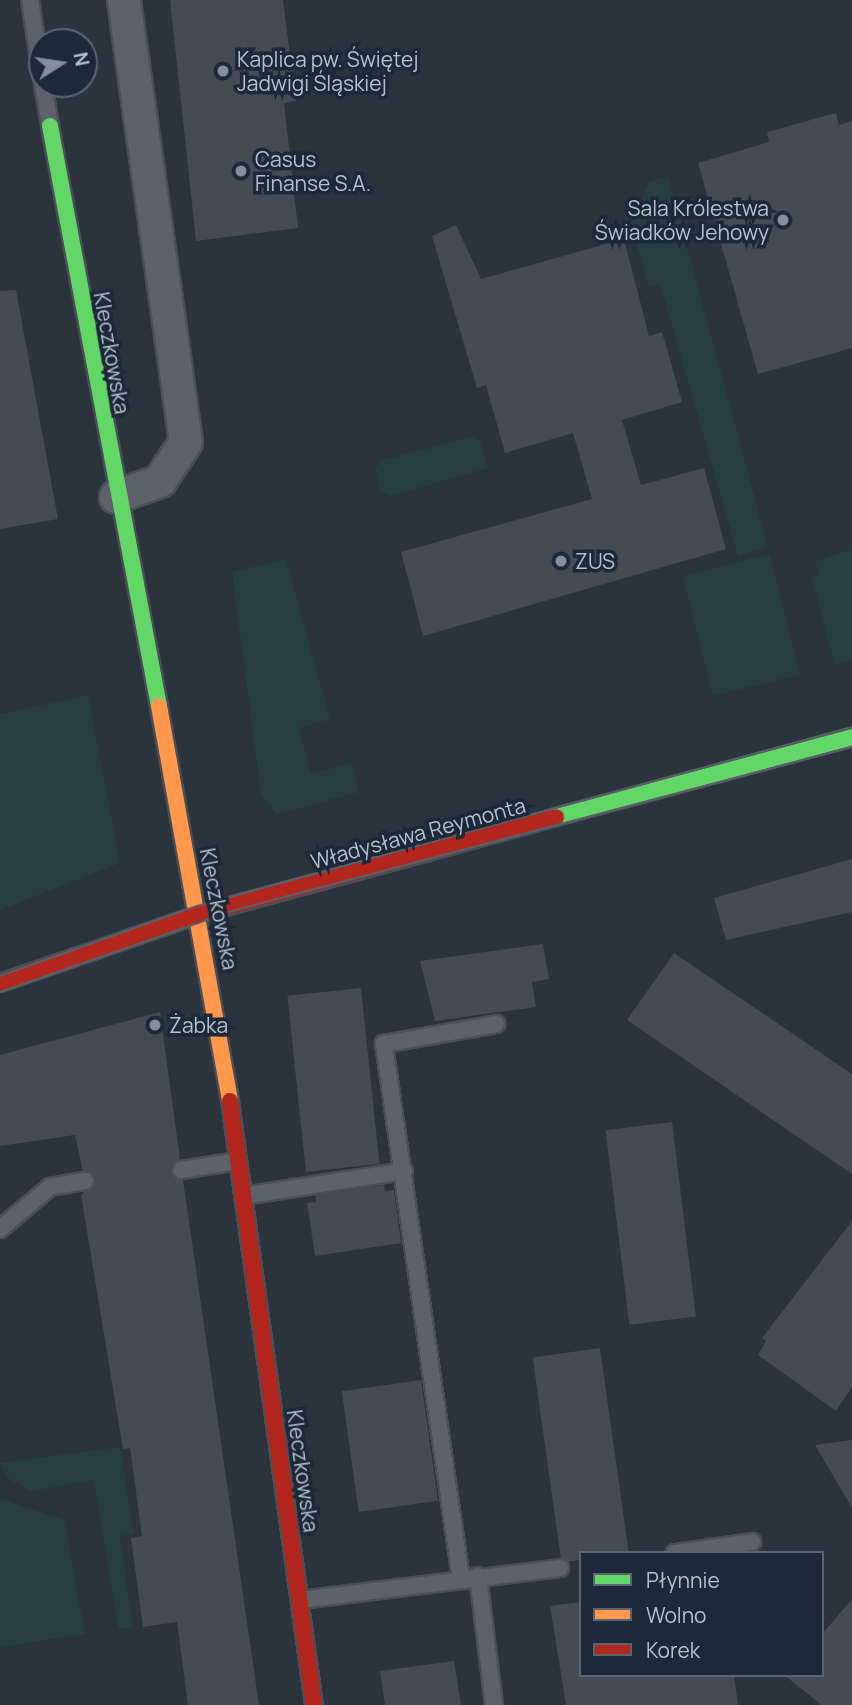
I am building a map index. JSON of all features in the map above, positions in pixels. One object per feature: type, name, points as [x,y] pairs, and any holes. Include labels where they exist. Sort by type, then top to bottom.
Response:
[{"type":"street","points":[[116,497],[160,481],[186,442],[124,0]]},
{"type":"street","name":"Kleczkowska","points":[[50,126],[116,497],[200,914],[238,1161],[314,1705]]},
{"type":"street","name":"Władysława Reymonta","points":[[0,983],[200,914],[852,737]]},
{"type":"lane","points":[[30,0],[34,28]]},
{"type":"lane","points":[[45,98],[50,126]]},
{"type":"lane","points":[[494,1705],[470,1577],[384,1044],[496,1024]]},
{"type":"lane","points":[[181,1170],[238,1161]]},
{"type":"lane","points":[[243,1196],[404,1171]]},
{"type":"lane","points":[[0,1229],[50,1187],[85,1181]]},
{"type":"lane","points":[[689,1551],[752,1542]]},
{"type":"lane","points":[[300,1600],[560,1568]]},
{"type":"green space","points":[[668,176],[768,547],[738,556],[660,284],[649,287],[631,224],[649,182]]},
{"type":"green space","points":[[471,437],[480,441],[488,468],[391,496],[381,492],[375,469],[380,461]]},
{"type":"green space","points":[[852,549],[852,660],[835,665],[811,576],[819,574],[815,561]]},
{"type":"green space","points":[[770,554],[800,674],[713,696],[683,576]]},
{"type":"green space","points":[[286,559],[330,719],[299,728],[311,774],[351,763],[359,792],[277,814],[261,794],[232,572]]},
{"type":"green space","points":[[88,695],[120,863],[0,910],[0,714]]},
{"type":"green space","points":[[120,1447],[134,1534],[120,1536],[133,1627],[119,1629],[94,1480],[31,1491],[9,1479],[0,1463]]},
{"type":"green space","points":[[0,1499],[64,1520],[85,1634],[0,1647]]},
{"type":"building","points":[[170,0],[283,0],[296,101],[284,103],[298,228],[196,241]]},
{"type":"building","name":"Sala Królestwa Świadków Jehowy","points":[[836,113],[839,125],[852,121],[852,348],[758,374],[698,163],[769,142],[767,132]]},
{"type":"building","points":[[456,225],[481,279],[624,239],[649,336],[662,332],[682,402],[622,420],[641,485],[704,468],[726,549],[423,636],[401,552],[592,499],[573,433],[505,453],[486,385],[477,388],[432,236]]},
{"type":"building","points":[[16,290],[58,519],[0,529],[0,291]]},
{"type":"building","points":[[852,859],[852,912],[726,940],[714,898]]},
{"type":"building","points":[[543,944],[549,979],[532,982],[536,1007],[435,1021],[420,961]]},
{"type":"building","points":[[674,953],[852,1074],[852,1174],[627,1020]]},
{"type":"building","points":[[361,988],[380,1164],[306,1172],[287,996]]},
{"type":"building","points":[[160,1012],[180,1159],[171,1171],[183,1180],[259,1705],[188,1705],[177,1622],[143,1627],[131,1538],[142,1536],[130,1448],[123,1449],[81,1195],[95,1180],[83,1171],[75,1135],[0,1146],[0,1055]]},
{"type":"building","points":[[672,1122],[696,1317],[629,1325],[605,1130]]},
{"type":"building","points":[[384,1185],[385,1191],[394,1190],[401,1243],[315,1256],[307,1203],[316,1202],[315,1195]]},
{"type":"building","points":[[852,1221],[852,1387],[836,1411],[758,1355],[766,1341],[762,1338]]},
{"type":"building","points":[[600,1348],[629,1551],[579,1551],[579,1560],[561,1562],[533,1357]]},
{"type":"building","points":[[421,1380],[438,1501],[359,1512],[342,1391]]},
{"type":"building","points":[[852,1440],[852,1508],[815,1445]]},
{"type":"building","points":[[852,1599],[852,1705],[822,1705],[787,1677],[824,1677],[824,1632]]},
{"type":"building","points":[[579,1602],[579,1677],[734,1677],[738,1705],[566,1705],[550,1606]]},
{"type":"building","points":[[454,1661],[461,1705],[385,1705],[380,1671]]},
{"type":"tram line","points":[[0,976],[197,906],[852,727]]},
{"type":"tram line","points":[[0,992],[239,909],[852,747]]},
{"type":"traffic: fast","points":[[50,126],[159,706]]},
{"type":"traffic: fast","points":[[556,817],[852,737]]},
{"type":"traffic: slow","points":[[159,706],[230,1101]]},
{"type":"traffic: jam","points":[[0,983],[200,914],[556,817]]},
{"type":"traffic: jam","points":[[230,1101],[314,1705]]},
{"type":"place","name":"Kaplica pw. Świętej Jadwigi Śląskiej","points":[[223,71]]},
{"type":"place","name":"Casus Finanse S.A.","points":[[241,171]]},
{"type":"place","name":"Sala Królestwa Świadków Jehowy","points":[[783,220]]},
{"type":"place","name":"ZUS","points":[[561,561]]},
{"type":"place","name":"Żabka","points":[[155,1025]]}]
